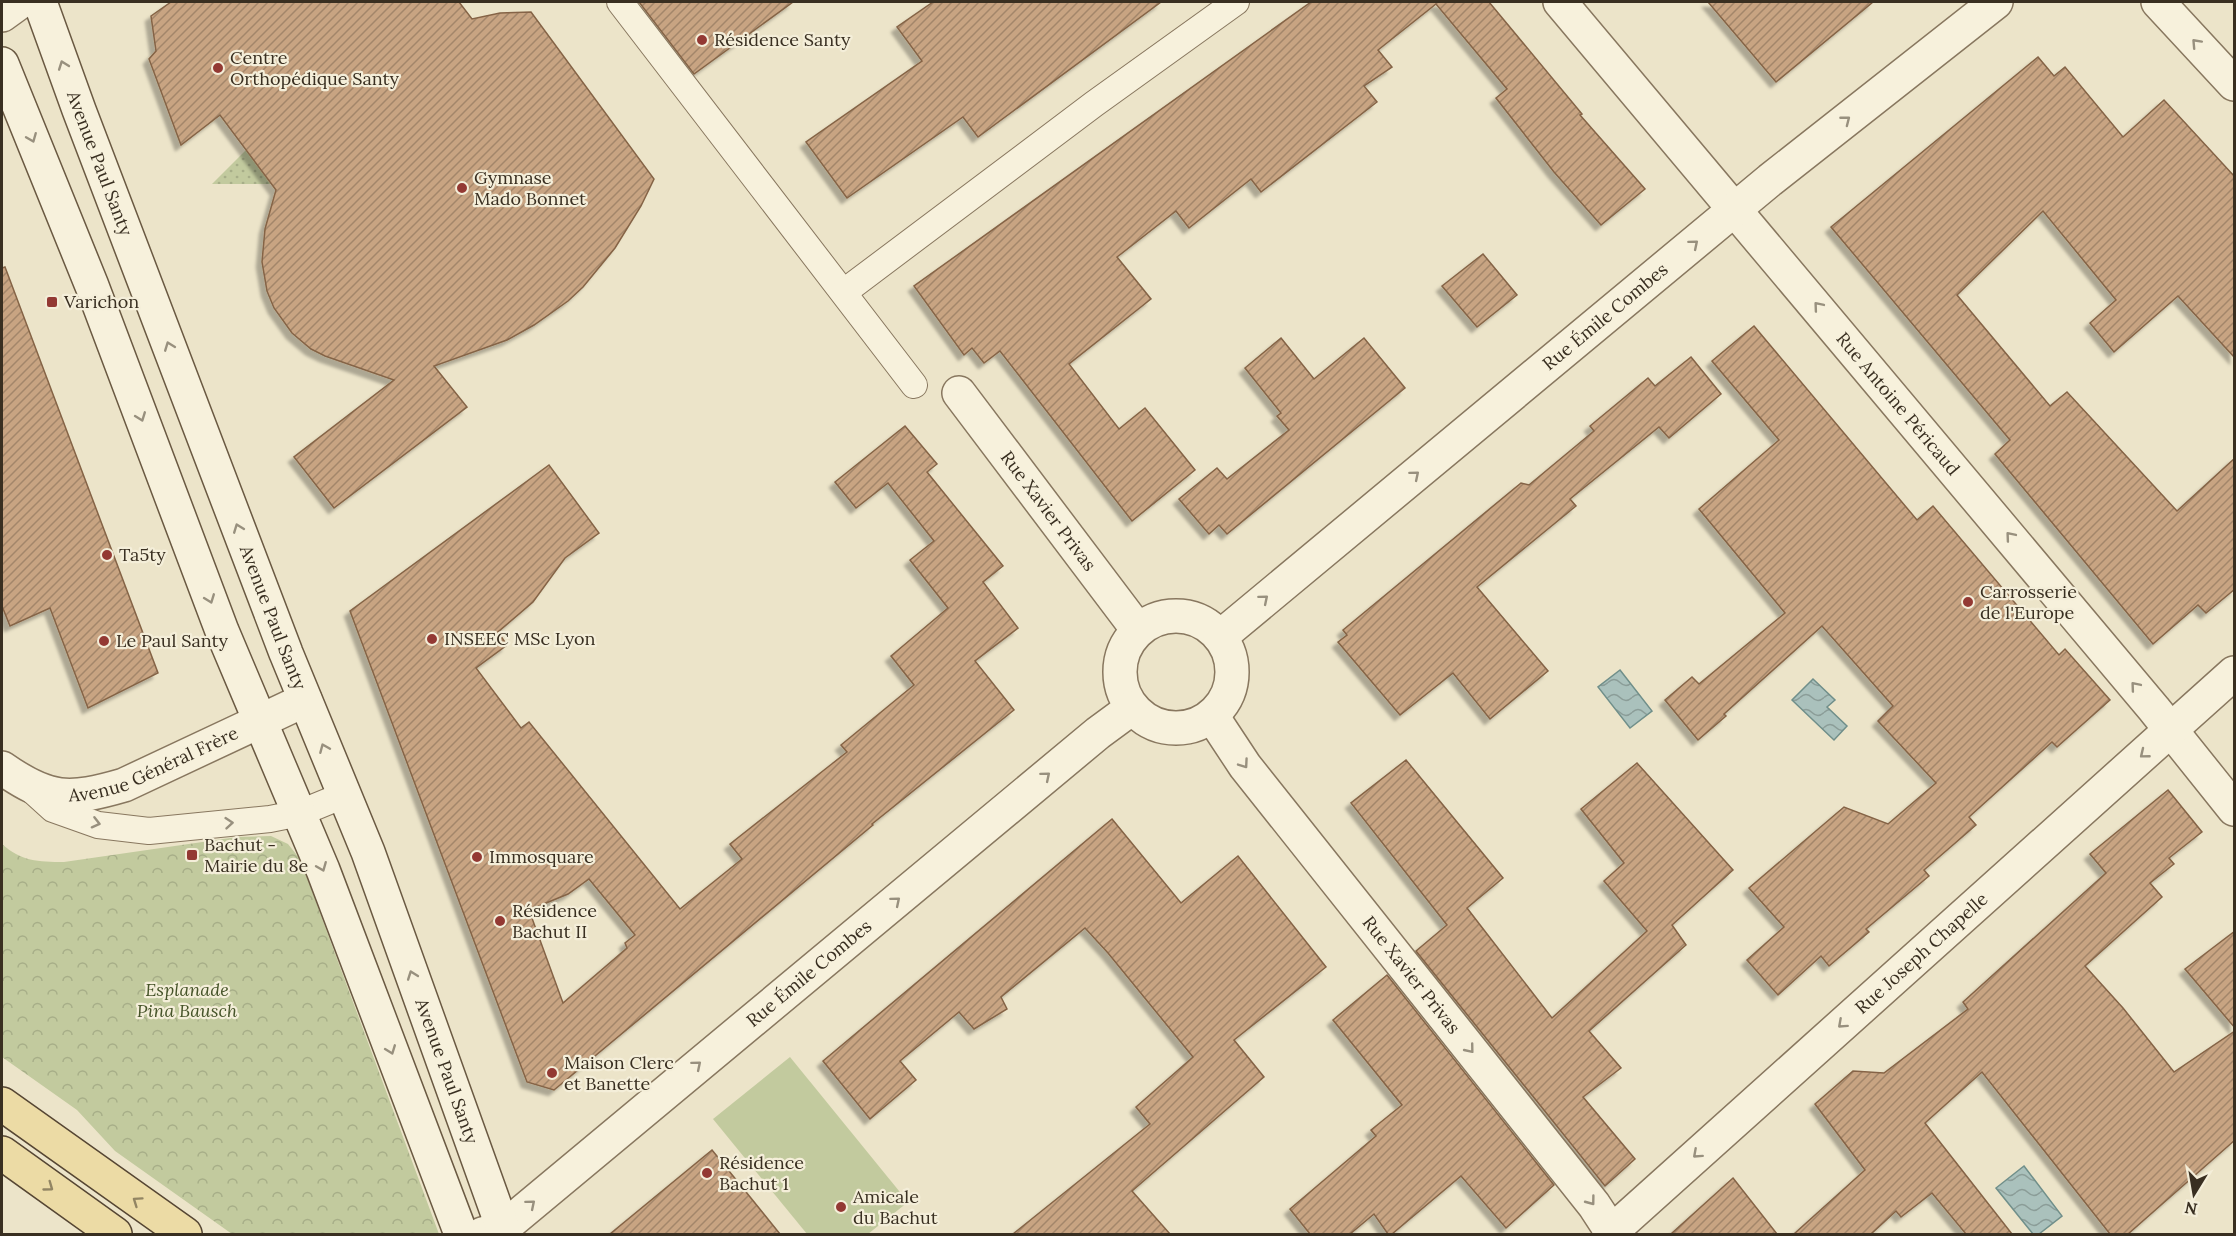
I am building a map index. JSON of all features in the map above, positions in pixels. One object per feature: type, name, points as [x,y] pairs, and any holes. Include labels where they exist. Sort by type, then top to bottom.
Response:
[{"type":"main road","points":[[2,1104],[184,1234]]},
{"type":"main road","points":[[2,1153],[115,1234]]},
{"type":"street","points":[[2,15],[20,2]]},
{"type":"street","name":"Avenue Paul Santy","points":[[40,2],[304,700],[368,852],[497,1232]]},
{"type":"street","name":"Rue Antoine Péricaud","points":[[1560,2],[1736,209],[2235,809]]},
{"type":"street","name":"Rue Émile Combes","points":[[1220,637],[1736,209],[1996,2]]},
{"type":"street","points":[[2158,2],[2235,84]]},
{"type":"street","points":[[2,64],[92,286],[222,631],[259,722],[300,813],[461,1234]]},
{"type":"street","name":"Rue Xavier Privas","points":[[959,393],[1138,630]]},
{"type":"street","points":[[1171,616],[1190,618],[1206,625],[1220,637],[1229,652],[1232,669],[1231,686],[1223,703],[1212,716],[1197,725],[1179,728],[1161,727],[1145,719],[1132,708],[1123,693],[1119,676],[1121,659],[1127,643],[1138,630],[1154,621],[1171,616]]},
{"type":"street","name":"Rue Joseph Chapelle","points":[[1611,1234],[2235,673]]},
{"type":"street","name":"Avenue Général Frère","points":[[14,777],[63,797],[93,794],[124,785],[304,700]]},
{"type":"street","name":"Rue Émile Combes","points":[[497,1232],[1098,733],[1132,708]]},
{"type":"street","name":"Rue Xavier Privas","points":[[1212,716],[1245,766],[1594,1205],[1611,1234]]},
{"type":"lane","points":[[620,2],[914,384]]},
{"type":"lane","points":[[844,292],[1236,2]]},
{"type":"lane","points":[[14,777],[53,809],[98,825],[149,831],[270,819],[300,813],[344,795]]},
{"type":"green space","points":[[246,150],[271,184],[212,184]]},
{"type":"green space","name":"Esplanade Pina Bausch","points":[[271,836],[288,844],[300,859],[439,1234],[232,1234],[115,1151],[77,1110],[2,1057],[2,844],[23,857],[46,862],[64,862],[237,837]]},
{"type":"green space","points":[[790,1057],[908,1202],[868,1234],[807,1234],[713,1119]]},
{"type":"water","points":[[1620,670],[1652,711],[1630,728],[1598,687]]},
{"type":"water","points":[[1813,679],[1835,700],[1827,707],[1847,726],[1834,740],[1792,700]]},
{"type":"water","points":[[2024,1166],[2062,1216],[2039,1234],[2033,1234],[1996,1188]]},
{"type":"building","name":"Gymnase Mado Bonnet","points":[[171,2],[459,2],[472,19],[500,13],[531,12],[654,179],[641,206],[615,248],[583,287],[568,301],[534,325],[507,340],[434,366],[467,407],[334,508],[294,457],[394,380],[311,349],[292,333],[274,308],[267,291],[262,262],[265,229],[276,190],[220,115],[181,145],[149,59],[156,51],[151,16]]},
{"type":"building","name":"Résidence Santy","points":[[639,2],[793,2],[694,74]]},
{"type":"building","points":[[933,2],[1161,2],[978,137],[963,117],[847,198],[806,142],[922,61],[897,27]]},
{"type":"building","points":[[1311,2],[1489,2],[1582,114],[1580,115],[1645,189],[1601,225],[1554,172],[1496,98],[1507,89],[1436,4],[1378,50],[1392,67],[1364,86],[1377,102],[1261,192],[1251,179],[1189,228],[1176,211],[1117,257],[1151,299],[1069,364],[1119,429],[1145,408],[1195,470],[1132,521],[1000,351],[984,363],[972,348],[964,355],[914,286]]},
{"type":"building","points":[[1708,2],[1873,2],[1776,82]]},
{"type":"building","points":[[2038,57],[2054,76],[2065,67],[2123,137],[2164,100],[2235,177],[2235,358],[2178,296],[2114,352],[2090,323],[2116,300],[2043,211],[1957,295],[2050,406],[2067,392],[2177,511],[2235,458],[2235,589],[2206,613],[2198,605],[2153,644],[1995,454],[2010,440],[1831,227]]},
{"type":"building","points":[[1483,254],[1517,295],[1477,327],[1442,286]]},
{"type":"building","points":[[5,267],[158,673],[88,708],[50,608],[10,626],[2,606],[2,268]]},
{"type":"building","points":[[1754,326],[1917,520],[1933,506],[2059,655],[2065,649],[2110,700],[2057,747],[2052,742],[1969,817],[1976,825],[1924,870],[1929,876],[1866,929],[1869,932],[1829,966],[1821,956],[1778,995],[1747,960],[1784,927],[1749,888],[1844,807],[1888,824],[1936,783],[1878,721],[1893,706],[1822,626],[1698,740],[1665,700],[1692,677],[1699,684],[1785,613],[1699,509],[1779,440],[1712,361]]},
{"type":"building","points":[[1281,338],[1314,379],[1364,338],[1405,388],[1227,534],[1219,525],[1209,534],[1179,499],[1217,468],[1227,479],[1289,430],[1277,416],[1281,413],[1245,368]]},
{"type":"building","points":[[1691,357],[1721,394],[1669,438],[1659,427],[1570,499],[1576,506],[1477,587],[1548,671],[1490,719],[1453,673],[1400,715],[1338,642],[1347,635],[1343,630],[1521,483],[1529,485],[1594,431],[1590,426],[1648,378],[1655,386]]},
{"type":"building","points":[[905,426],[937,464],[927,472],[1003,566],[983,582],[1018,628],[975,661],[1014,710],[872,824],[554,1090],[527,1082],[350,611],[549,465],[599,533],[565,558],[533,602],[498,632],[507,645],[476,668],[521,728],[529,722],[680,909],[742,859],[730,844],[847,752],[841,745],[914,685],[891,656],[948,608],[910,560],[934,541],[888,483],[856,508],[835,482]],"holes":[[[589,879],[635,935],[625,943],[627,948],[563,1003],[529,910],[568,894]]]},
{"type":"building","points":[[1406,760],[1503,878],[1467,908],[1552,1018],[1647,931],[1604,881],[1624,863],[1581,809],[1637,763],[1733,870],[1672,925],[1686,945],[1589,1031],[1621,1068],[1583,1097],[1635,1159],[1605,1186],[1416,951],[1447,925],[1351,803]]},
{"type":"building","points":[[2168,790],[2202,832],[2169,858],[2174,864],[2150,883],[2162,897],[2085,966],[2123,1008],[2174,1072],[2235,1031],[2235,1140],[2128,1234],[2110,1234],[1982,1072],[1925,1123],[2012,1234],[1966,1234],[1932,1193],[1901,1217],[1896,1211],[1871,1234],[1794,1234],[1865,1170],[1815,1104],[1853,1071],[1884,1073],[1968,1009],[1963,1002],[2106,873],[2090,854]]},
{"type":"building","points":[[1112,819],[1181,903],[1238,856],[1326,967],[1234,1040],[1264,1077],[1132,1191],[1170,1234],[1013,1234],[1150,1124],[1136,1107],[1193,1057],[1085,928],[1001,997],[1007,1009],[974,1029],[959,1012],[900,1061],[916,1080],[870,1119],[823,1061]]},
{"type":"building","points":[[2235,931],[2235,1028],[2185,969]]},
{"type":"building","points":[[1387,975],[1554,1185],[1506,1228],[1461,1176],[1392,1234],[1388,1234],[1374,1214],[1350,1234],[1310,1234],[1290,1209],[1376,1136],[1371,1130],[1402,1105],[1333,1020]]},
{"type":"building","name":"Résidence Bachut 1","points":[[712,1150],[780,1234],[610,1234]]},
{"type":"building","points":[[1733,1178],[1777,1234],[1671,1234]]},
{"type":"place","name":"Résidence Santy","points":[[702,40]]},
{"type":"place","name":"Centre Orthopédique Santy","points":[[218,68]]},
{"type":"place","name":"Gymnase Mado Bonnet","points":[[462,188]]},
{"type":"place","name":"Varichon","points":[[52,302]]},
{"type":"place","name":"Ta5ty","points":[[107,555]]},
{"type":"place","name":"Carrosserie de l'Europe","points":[[1968,602]]},
{"type":"place","name":"INSEEC MSc Lyon","points":[[432,639]]},
{"type":"place","name":"Le Paul Santy","points":[[104,641]]},
{"type":"place","name":"Bachut - Mairie du 8e","points":[[192,855]]},
{"type":"place","name":"Immosquare","points":[[477,857]]},
{"type":"place","name":"Résidence Bachut II","points":[[500,921]]},
{"type":"place","name":"Maison Clerc et Banette","points":[[552,1073]]},
{"type":"place","name":"Résidence Bachut 1","points":[[707,1173]]},
{"type":"place","name":"Amicale du Bachut","points":[[841,1207]]}]
